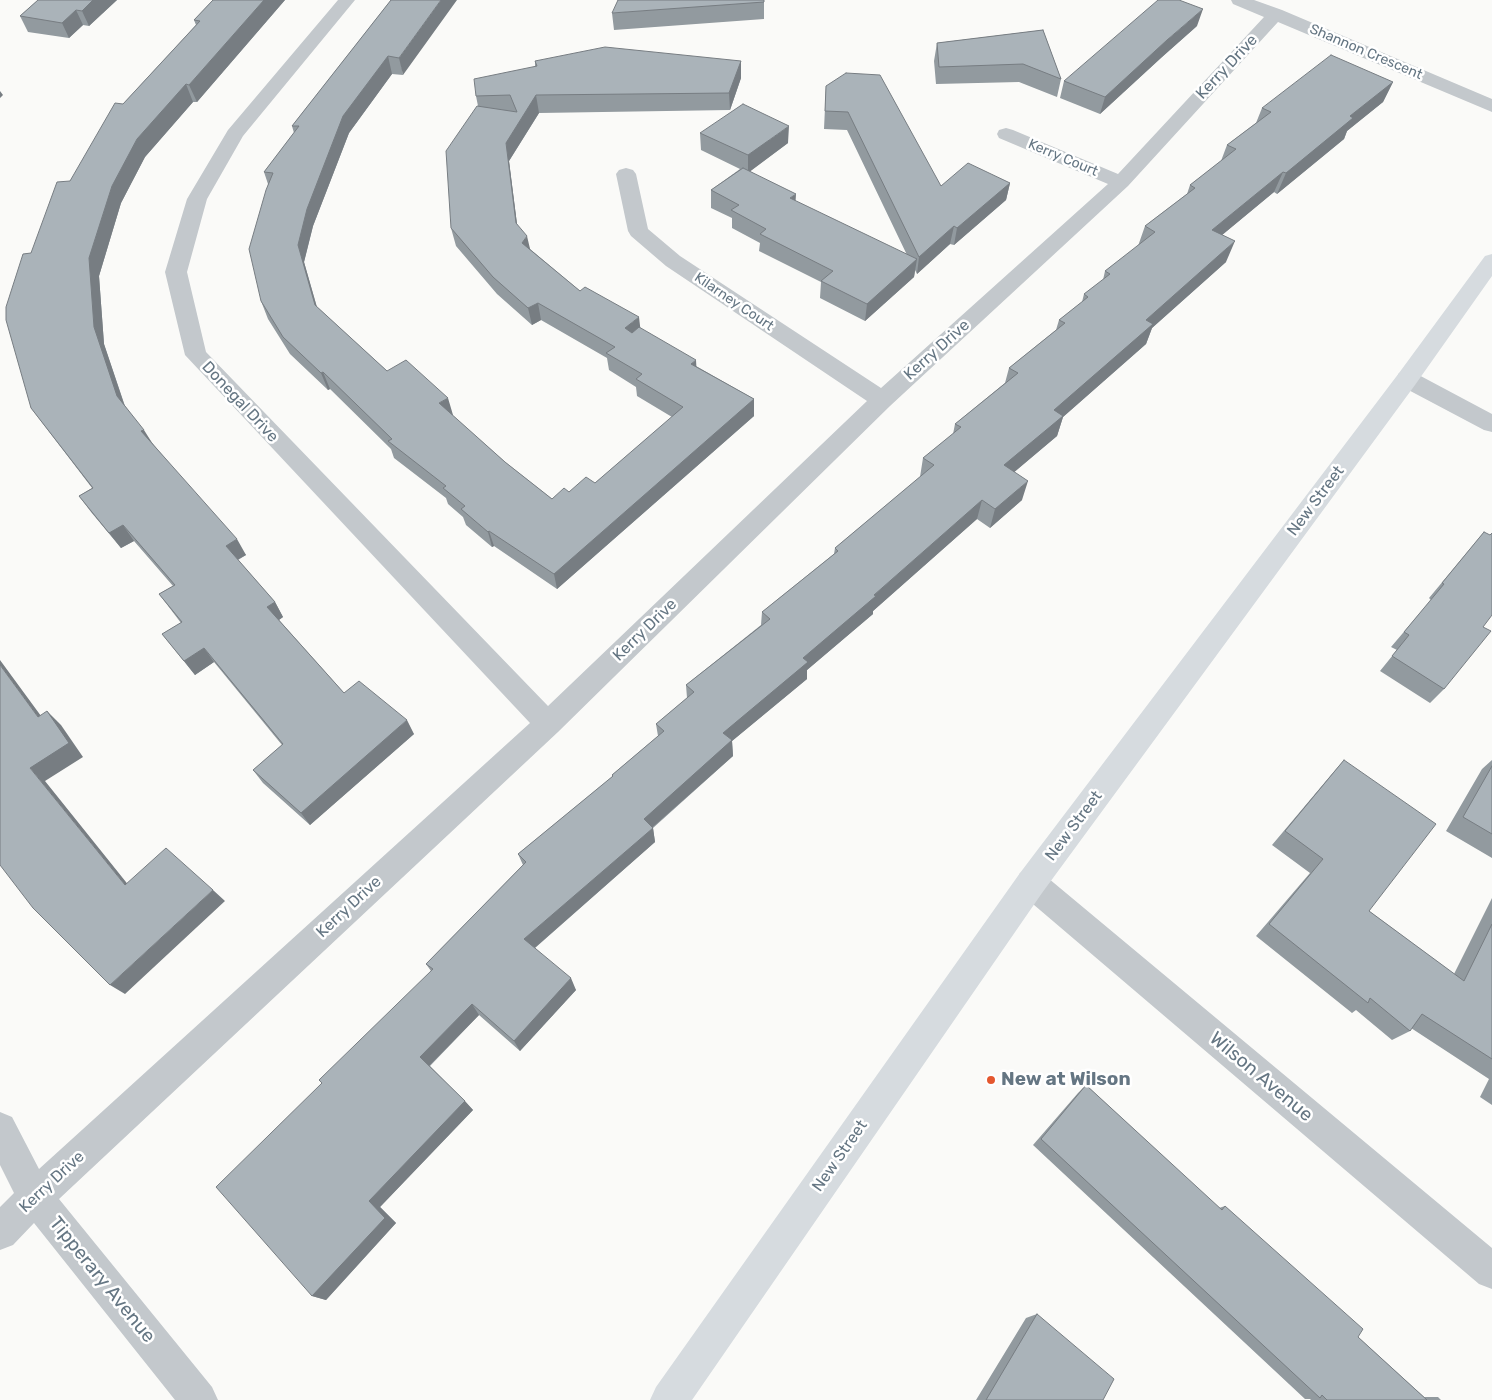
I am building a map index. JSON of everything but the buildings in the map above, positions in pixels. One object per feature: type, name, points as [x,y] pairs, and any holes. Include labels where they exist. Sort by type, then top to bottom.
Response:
[{"type":"main road","name":"New Street","points":[[670,1400],[1031,883],[1407,379],[1492,261]]},
{"type":"street","name":"Donegal Drive","points":[[347,0],[235,134],[197,199],[176,272],[196,355],[548,724]]},
{"type":"street","name":"Shannon Crescent","points":[[1238,0],[1276,14],[1492,106]]},
{"type":"street","name":"Kerry Drive","points":[[0,1232],[34,1197],[548,724],[882,400],[1121,182],[1276,14]]},
{"type":"street","name":"Kerry Court","points":[[1006,134],[1121,182]]},
{"type":"street","name":"Kilarney Court","points":[[626,174],[638,231],[673,261],[882,400]]},
{"type":"street","points":[[1407,379],[1492,424]]},
{"type":"street","name":"Wilson Avenue","points":[[1031,883],[1492,1272]]},
{"type":"street","name":"Tipperary Avenue","points":[[0,1129],[34,1197],[199,1400]]},
{"type":"place","name":"New at Wilson","points":[[991,1080]]}]
